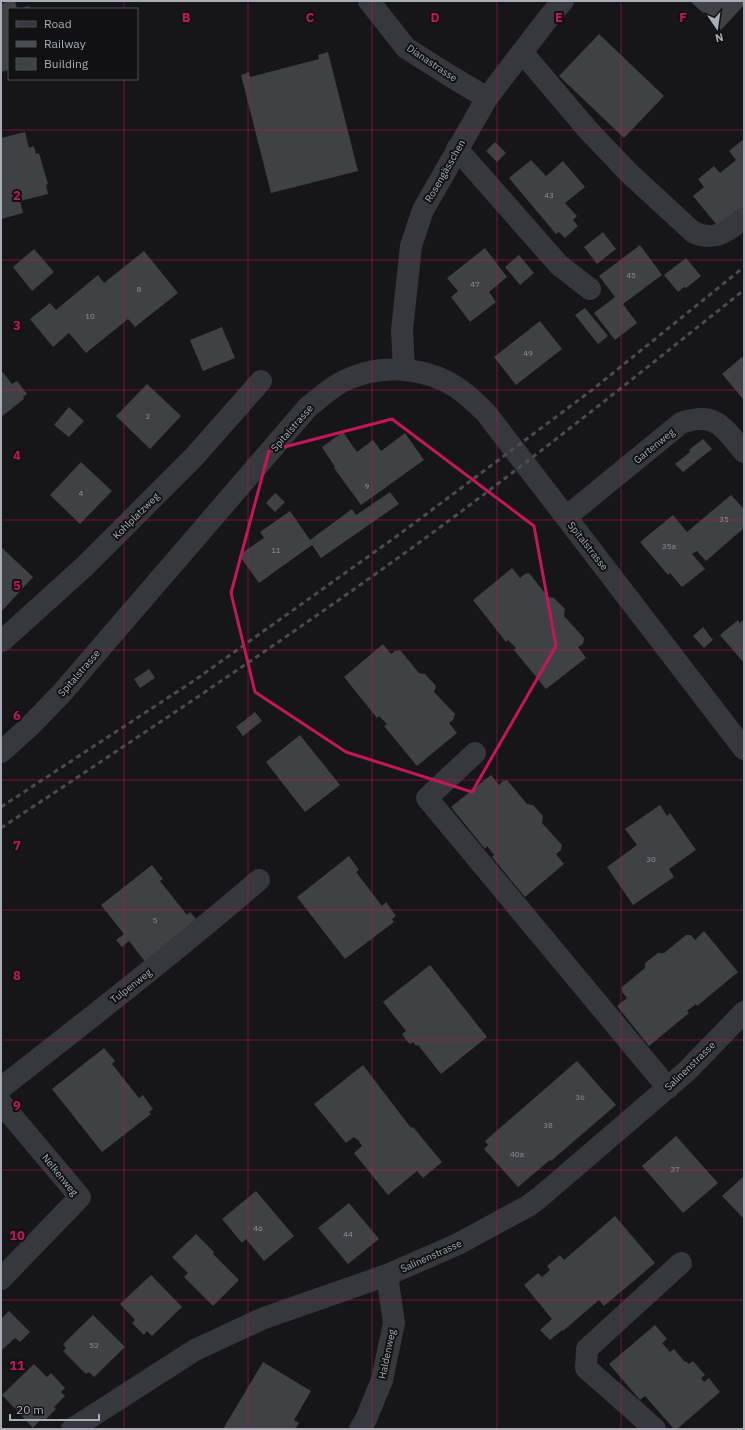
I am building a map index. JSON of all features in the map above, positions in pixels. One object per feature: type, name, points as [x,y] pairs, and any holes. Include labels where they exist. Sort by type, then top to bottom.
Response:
[{"type":"street","name":"Dianastrasse","points":[[370,1],[370,3],[406,48],[487,98]]},
{"type":"street","name":"Rosengässchen","points":[[404,370],[402,330],[411,246],[423,210],[487,98],[563,1]]},
{"type":"street","points":[[522,52],[588,130],[629,173],[692,232],[700,236],[709,237],[730,229],[744,218]]},
{"type":"street","points":[[457,149],[560,265],[590,289]]},
{"type":"street","name":"Spitalstrasse","points":[[1,752],[29,727],[61,694],[308,407],[333,388],[353,377],[381,370],[404,370],[430,374],[457,387],[486,413],[744,749]]},
{"type":"street","name":"Kohlplatzweg","points":[[1,641],[85,566],[189,463],[261,381]]},
{"type":"street","name":"Gartenweg","points":[[566,517],[681,423],[695,419],[710,419],[723,427],[744,452]]},
{"type":"street","points":[[475,753],[427,798],[668,1088]]},
{"type":"street","name":"Tulpenweg","points":[[1,1088],[147,974],[259,880]]},
{"type":"street","name":"Salinenstrasse","points":[[72,1429],[195,1350],[264,1318],[387,1275],[458,1244],[536,1201],[687,1071],[744,1012]]},
{"type":"street","name":"Nelkenweg","points":[[1,1103],[80,1197],[1,1279]]},
{"type":"street","points":[[655,1429],[586,1368],[587,1349],[681,1263]]},
{"type":"street","name":"Haldenweg","points":[[360,1429],[366,1419],[382,1380],[394,1323],[387,1275]]},
{"type":"highlighted area","points":[[392,419],[534,526],[556,646],[472,792],[346,752],[255,692],[231,593],[269,451]]},
{"type":"building","points":[[15,1],[17,8],[8,8],[8,70],[1,72],[1,4]]},
{"type":"building","points":[[690,1],[744,1],[744,5],[721,30]]},
{"type":"building","points":[[599,34],[664,96],[624,138],[559,76]]},
{"type":"building","points":[[328,52],[358,171],[271,193],[241,75],[249,72],[250,77],[319,59],[318,55]]},
{"type":"building","points":[[25,132],[29,148],[34,146],[36,154],[39,153],[48,184],[46,185],[48,194],[20,201],[23,213],[1,219],[1,138]]},
{"type":"building","points":[[744,139],[744,211],[721,230],[693,196],[704,187],[698,179],[714,166],[720,173],[736,160],[729,151]]},
{"type":"building","points":[[495,142],[506,153],[497,162],[486,151]]},
{"type":"building","points":[[531,160],[546,176],[563,161],[585,187],[565,203],[577,216],[573,220],[578,226],[565,238],[559,232],[556,234],[509,178]]},
{"type":"building","points":[[603,232],[616,249],[597,264],[584,247]]},
{"type":"building","points":[[640,245],[662,275],[623,304],[637,323],[615,340],[594,313],[615,297],[599,276]]},
{"type":"building","points":[[485,248],[507,277],[489,292],[496,302],[470,322],[451,297],[458,291],[447,278]]},
{"type":"building","points":[[34,249],[54,272],[32,291],[13,267]]},
{"type":"building","points":[[144,251],[178,293],[135,327],[128,319],[86,353],[69,333],[53,347],[30,319],[50,303],[56,310],[98,275],[104,283]]},
{"type":"building","points":[[519,255],[534,273],[520,285],[505,267]]},
{"type":"building","points":[[686,258],[701,276],[686,288],[684,287],[678,292],[664,275]]},
{"type":"building","points":[[585,308],[608,336],[598,344],[575,315]]},
{"type":"building","points":[[540,321],[562,349],[516,385],[494,357]]},
{"type":"building","points":[[222,327],[235,358],[203,371],[190,340]]},
{"type":"building","points":[[742,357],[744,359],[744,400],[722,374]]},
{"type":"building","points":[[1,370],[12,384],[17,381],[27,394],[23,397],[24,399],[1,417]]},
{"type":"building","points":[[147,384],[181,416],[150,449],[116,416]]},
{"type":"building","points":[[69,407],[84,421],[69,437],[54,425]]},
{"type":"building","points":[[343,432],[357,452],[373,440],[381,451],[405,433],[424,460],[361,505],[334,468],[335,467],[322,447]]},
{"type":"building","points":[[703,439],[712,449],[683,472],[675,464]]},
{"type":"building","points":[[81,462],[112,491],[80,524],[50,495]]},
{"type":"building","points":[[390,492],[399,504],[321,558],[312,545],[259,583],[239,555],[264,538],[260,532],[290,511],[310,540],[352,509],[356,515]]},
{"type":"building","points":[[275,493],[285,502],[275,512],[266,503]]},
{"type":"building","points":[[731,495],[744,509],[744,528],[706,561],[697,551],[692,554],[705,569],[682,587],[670,573],[668,575],[640,542],[673,515],[687,532]]},
{"type":"building","points":[[1,547],[33,577],[1,612]]},
{"type":"building","points":[[512,568],[520,578],[529,573],[548,597],[554,598],[565,609],[564,616],[584,638],[583,644],[578,647],[586,658],[546,689],[514,650],[516,648],[508,640],[506,642],[473,600]]},
{"type":"building","points":[[744,619],[744,663],[720,635],[738,620],[740,623]]},
{"type":"building","points":[[703,627],[713,640],[704,648],[693,636]]},
{"type":"building","points":[[383,644],[391,654],[400,650],[419,673],[425,674],[436,686],[434,692],[455,714],[453,720],[449,723],[457,733],[417,766],[384,726],[387,724],[379,716],[377,718],[344,677]]},
{"type":"building","points":[[149,669],[155,678],[140,688],[134,679]]},
{"type":"building","points":[[255,712],[262,721],[243,736],[236,727]]},
{"type":"building","points":[[300,735],[340,785],[305,812],[266,762]]},
{"type":"building","points":[[491,775],[499,785],[503,781],[507,780],[527,804],[533,805],[543,816],[542,823],[562,845],[561,850],[556,854],[564,864],[525,897],[492,857],[494,855],[487,846],[485,849],[451,807]]},
{"type":"building","points":[[660,805],[667,816],[670,813],[696,850],[669,869],[674,877],[633,905],[607,867],[637,845],[625,829]]},
{"type":"building","points":[[349,856],[359,870],[356,872],[382,906],[386,902],[396,916],[392,919],[394,922],[345,959],[297,897]]},
{"type":"building","points":[[152,865],[163,879],[160,881],[187,915],[190,912],[201,925],[150,968],[129,941],[122,947],[116,940],[124,934],[101,905]]},
{"type":"building","points":[[704,931],[738,972],[697,1006],[696,1004],[687,1011],[689,1013],[649,1046],[617,1006],[627,998],[622,992],[622,987],[645,968],[645,963],[658,953],[664,953],[686,935],[691,935],[695,940]]},
{"type":"building","points":[[430,965],[487,1037],[441,1074],[418,1045],[416,1046],[413,1042],[410,1044],[406,1040],[402,1034],[406,1031],[383,1002]]},
{"type":"building","points":[[104,1048],[115,1061],[112,1064],[139,1098],[143,1095],[153,1109],[149,1112],[151,1114],[102,1152],[52,1089]]},
{"type":"building","points":[[577,1061],[616,1105],[551,1161],[550,1160],[518,1187],[484,1149],[488,1145],[485,1141]]},
{"type":"building","points":[[363,1065],[411,1128],[413,1127],[442,1162],[423,1178],[417,1171],[388,1195],[354,1153],[362,1146],[358,1140],[354,1137],[346,1143],[314,1104]]},
{"type":"building","points":[[676,1136],[718,1183],[683,1213],[642,1166]]},
{"type":"building","points":[[744,1176],[744,1219],[722,1196]]},
{"type":"building","points":[[256,1191],[294,1236],[264,1261],[246,1239],[242,1243],[222,1219]]},
{"type":"building","points":[[349,1203],[379,1239],[348,1264],[318,1228]]},
{"type":"building","points":[[615,1216],[655,1263],[604,1306],[599,1300],[563,1331],[562,1330],[550,1340],[540,1330],[552,1319],[524,1285],[538,1273],[542,1277],[550,1270],[547,1266],[560,1255],[564,1260]]},
{"type":"building","points":[[196,1234],[214,1252],[213,1254],[239,1280],[213,1306],[184,1277],[188,1273],[172,1257]]},
{"type":"building","points":[[151,1275],[182,1307],[152,1336],[147,1331],[144,1335],[132,1323],[135,1320],[120,1304]]},
{"type":"building","points":[[9,1311],[30,1332],[20,1342],[15,1338],[2,1350],[1,1319]]},
{"type":"building","points":[[93,1315],[125,1347],[94,1377],[89,1372],[86,1374],[63,1351],[66,1348],[63,1344]]},
{"type":"building","points":[[655,1325],[667,1339],[662,1343],[670,1352],[674,1349],[685,1362],[686,1361],[689,1364],[693,1361],[705,1375],[701,1378],[704,1382],[709,1378],[720,1392],[677,1429],[674,1429],[645,1396],[640,1400],[609,1364]]},
{"type":"building","points":[[263,1362],[311,1391],[294,1420],[299,1423],[295,1429],[223,1429]]},
{"type":"building","points":[[34,1364],[47,1377],[51,1373],[65,1388],[61,1392],[65,1396],[54,1407],[56,1409],[44,1421],[42,1418],[33,1428],[2,1395]]},
{"type":"railway","points":[[1,807],[195,680],[397,536],[592,390],[744,267]]},
{"type":"railway","points":[[1,828],[258,656],[452,519],[620,389],[744,290]]}]
